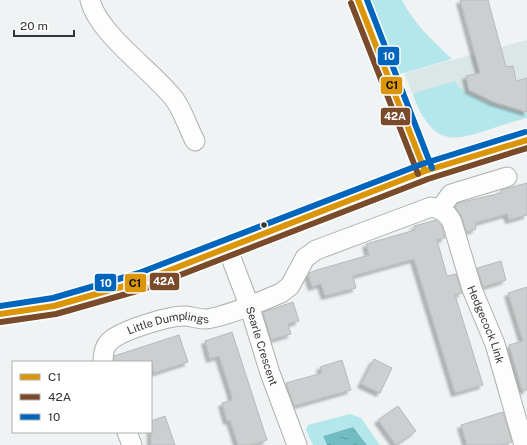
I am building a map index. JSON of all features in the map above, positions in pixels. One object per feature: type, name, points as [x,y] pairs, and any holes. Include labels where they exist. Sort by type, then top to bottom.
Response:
[{"type":"street","points":[[90,0],[95,14],[105,28],[175,100],[195,141]]},
{"type":"street","points":[[358,0],[425,171]]},
{"type":"street","points":[[0,314],[54,306],[101,294],[142,281],[425,171],[527,140]]},
{"type":"street","points":[[249,306],[281,293],[290,286],[305,258],[316,250],[423,209],[431,207],[440,209],[451,194],[508,177]]},
{"type":"street","name":"Hedgecock Link","points":[[440,209],[448,214],[452,222],[472,289],[495,344],[524,445]]},
{"type":"street","name":"Searle Crescent","points":[[227,247],[249,306],[270,374],[297,445]]},
{"type":"street","name":"Little Dumplings","points":[[103,361],[103,352],[108,342],[119,334],[173,317],[186,316],[201,320],[213,318],[249,306]]},
{"type":"street","points":[[127,433],[132,445]]},
{"type":"shaded area","points":[[371,0],[402,0],[412,17],[431,39],[452,59],[400,74]]},
{"type":"shaded area","points":[[527,40],[527,118],[462,137],[450,138],[440,135],[432,129],[420,112],[404,73]]},
{"type":"shaded area","points":[[455,81],[459,87],[475,97],[507,109],[524,114],[527,113],[527,118],[460,137],[447,136],[434,130],[423,117],[413,95],[418,92]]},
{"type":"shaded area","points":[[350,414],[361,418],[380,445],[367,445],[353,427],[323,436],[327,445],[313,445],[306,430],[308,425]]},
{"type":"water","points":[[353,427],[367,445],[327,445],[323,436]]},
{"type":"building","points":[[460,0],[488,0],[506,67],[513,66],[516,81],[527,78],[527,112],[494,102],[469,90],[466,76],[480,73]]},
{"type":"building","points":[[527,183],[527,215],[509,220],[507,214],[475,223],[476,229],[466,232],[462,217],[455,207],[458,203],[501,193],[501,190]]},
{"type":"building","points":[[436,220],[442,226],[445,238],[437,240],[447,276],[456,274],[462,293],[455,295],[483,385],[455,393],[414,259],[353,276],[356,288],[325,296],[321,284],[312,287],[308,275],[309,273],[317,270],[369,255],[366,244],[415,230],[414,226]]},
{"type":"building","points":[[501,261],[506,280],[483,287],[477,268]]},
{"type":"building","points":[[527,287],[527,390],[522,390],[509,345],[523,341],[508,293]]},
{"type":"building","points":[[293,302],[299,321],[288,324],[291,334],[271,340],[263,312]]},
{"type":"building","points":[[232,332],[267,440],[251,445],[238,445],[230,420],[227,421],[222,403],[232,400],[231,393],[219,356],[210,359],[205,341]]},
{"type":"building","points":[[179,335],[188,362],[154,373],[152,361],[114,361],[114,356]]},
{"type":"building","points":[[374,359],[392,368],[380,393],[361,384]]},
{"type":"building","points":[[342,360],[351,390],[294,406],[286,383],[322,373],[320,367]]},
{"type":"building","points":[[398,406],[416,431],[396,445],[378,420]]},
{"type":"building","points":[[503,412],[512,442],[502,445],[467,445],[461,425]]},
{"type":"building","points":[[165,416],[175,445],[151,445],[152,421]]},
{"type":"transit line","name":"C1","points":[[358,0],[425,171]]},
{"type":"transit line","name":"10","points":[[367,0],[432,168]]},
{"type":"transit line","name":"42A","points":[[351,3],[418,174]]},
{"type":"transit line","name":"10","points":[[0,306],[53,298],[139,273],[422,164],[525,132]]},
{"type":"transit line","name":"C1","points":[[0,314],[54,306],[142,281],[425,171],[527,140]]},
{"type":"transit line","name":"42A","points":[[1,322],[56,314],[144,289],[428,179],[527,148]]}]
